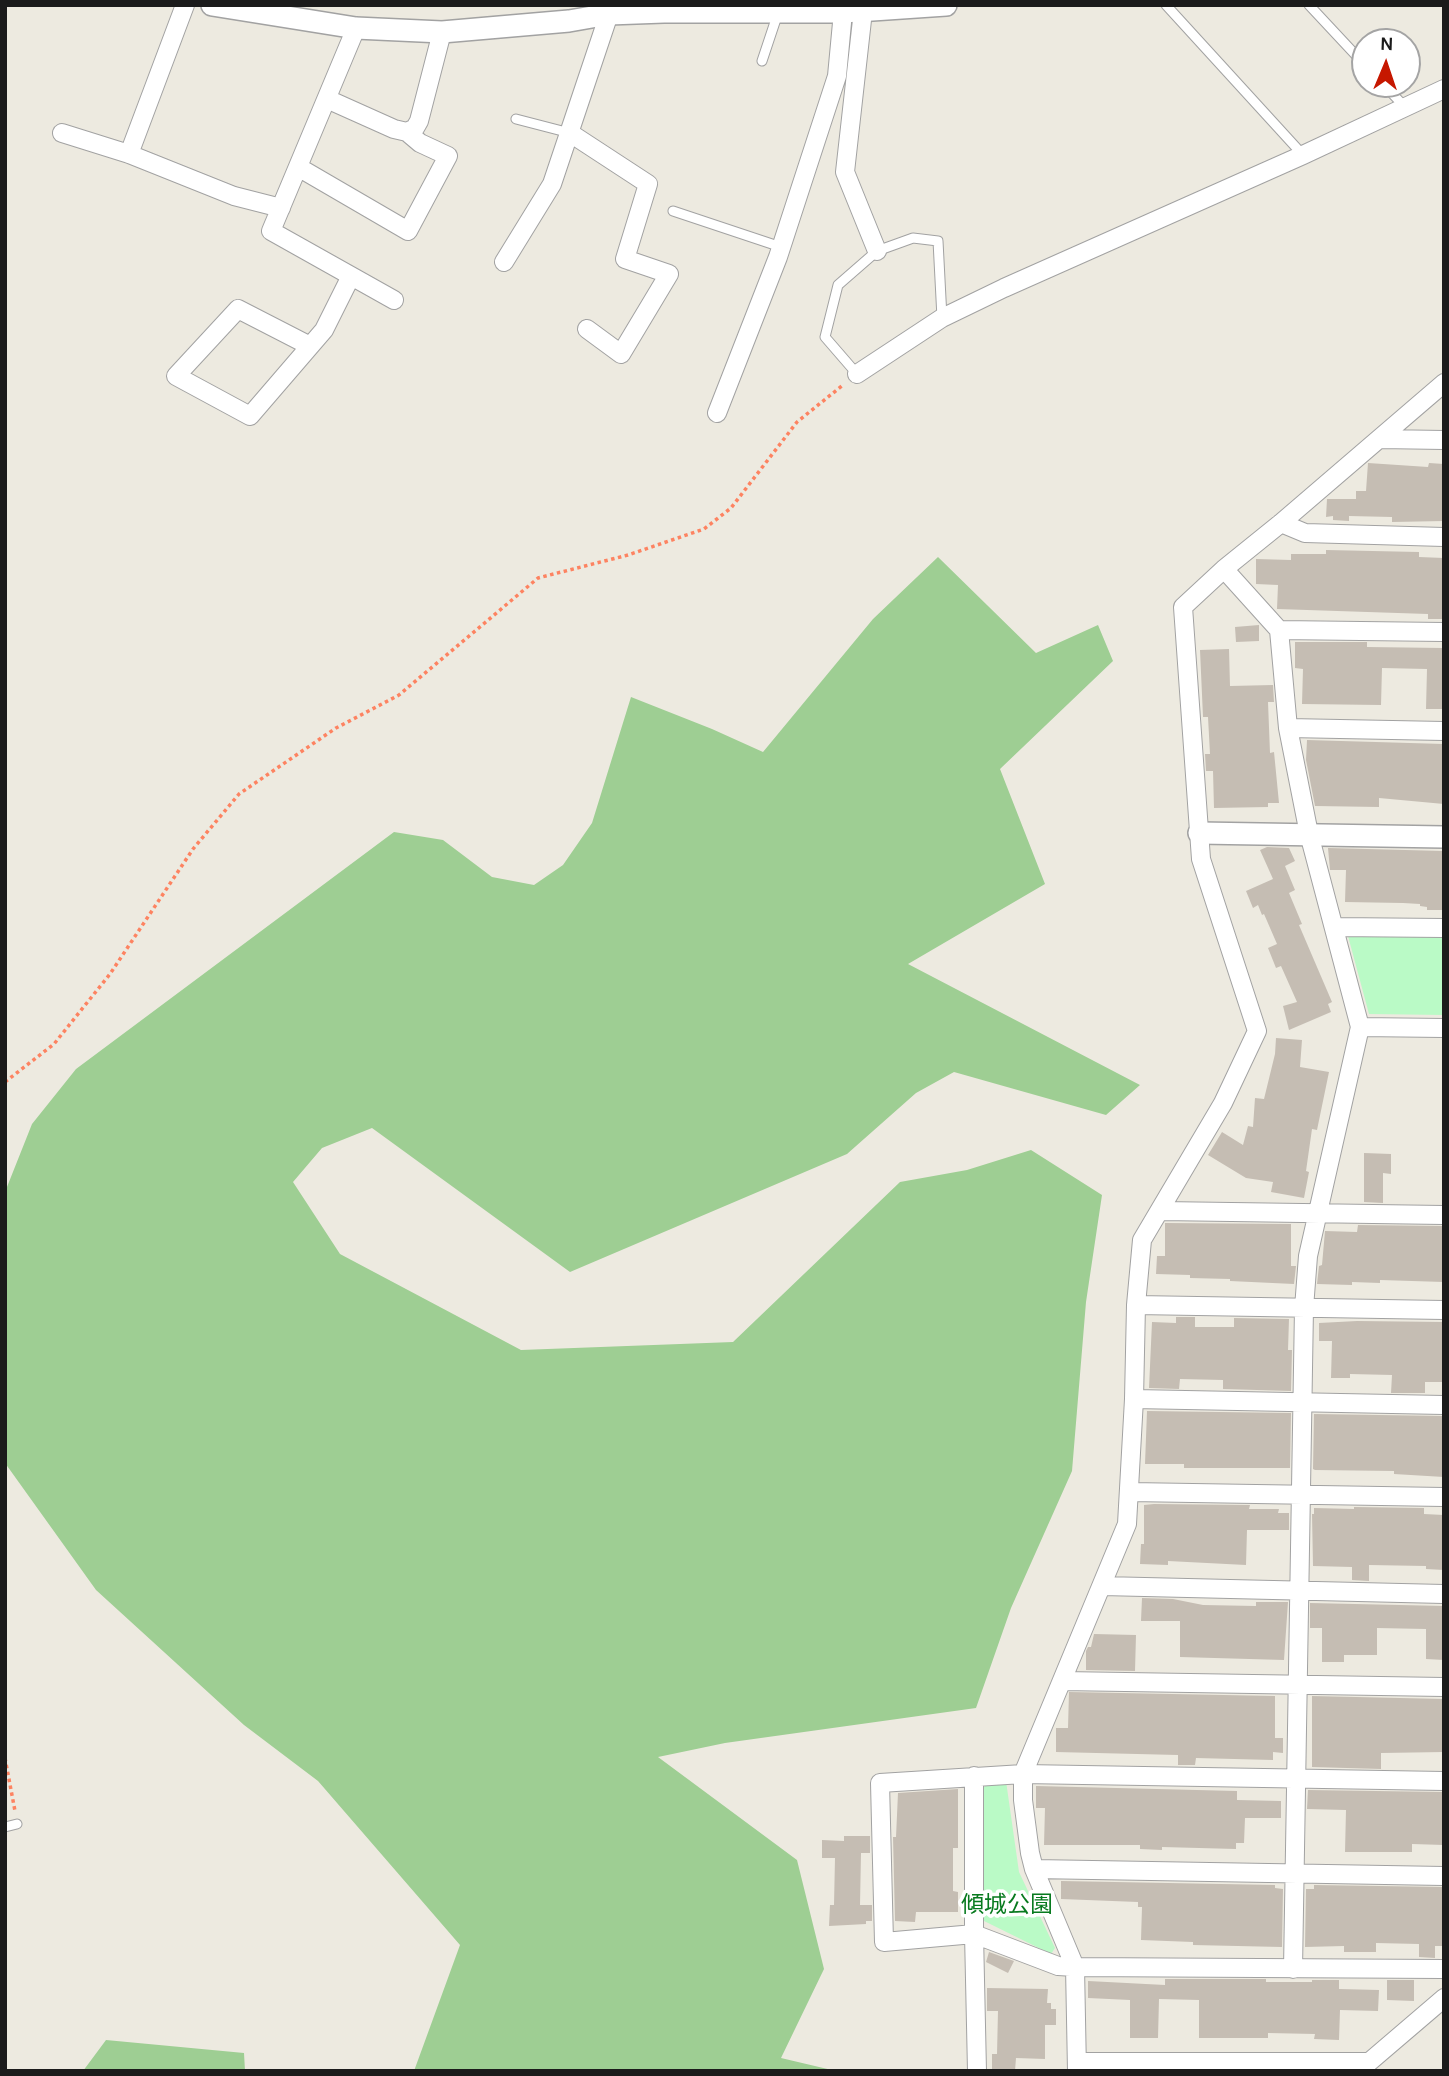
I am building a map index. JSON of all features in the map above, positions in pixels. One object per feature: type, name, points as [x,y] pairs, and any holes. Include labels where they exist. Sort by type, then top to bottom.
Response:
[{"type":"street","points":[[129,154],[185,5]]},
{"type":"street","points":[[212,5],[356,28],[442,32],[571,13],[609,14],[665,9],[853,12],[933,6]]},
{"type":"street","points":[[717,414],[781,247],[837,76],[853,12]]},
{"type":"street","points":[[853,12],[845,172],[877,251]]},
{"type":"street","points":[[504,262],[552,184],[609,14]]},
{"type":"street","points":[[356,28],[271,231],[394,300]]},
{"type":"street","points":[[407,132],[415,128],[419,121],[442,32]]},
{"type":"street","points":[[857,374],[942,318],[1444,89]]},
{"type":"street","points":[[298,167],[408,231],[448,156],[420,143],[407,132],[394,129],[327,99]]},
{"type":"street","points":[[62,133],[129,154],[234,196],[281,208]]},
{"type":"street","points":[[570,133],[648,184],[625,259],[669,274],[621,354],[587,329]]},
{"type":"street","points":[[310,346],[238,309],[177,376],[250,416],[324,330],[351,275]]},
{"type":"street","points":[[1444,383],[1224,569],[1183,607],[1201,859],[1257,1031],[1223,1103],[1142,1240],[1136,1305],[1128,1524],[1023,1774],[1023,1800],[1034,1868],[1075,1967],[1077,2067],[1364,2066],[1444,1998]]},
{"type":"street","points":[[1380,439],[1444,440]]},
{"type":"street","points":[[1281,523],[1305,533],[1444,537]]},
{"type":"street","points":[[1224,569],[1279,630],[1289,727],[1309,834],[1360,1027],[1308,1256],[1304,1308],[1293,1969]]},
{"type":"street","points":[[1279,630],[1444,632]]},
{"type":"street","points":[[1289,727],[1444,730]]},
{"type":"street","points":[[1199,833],[1444,837]]},
{"type":"street","points":[[1335,927],[1444,928]]},
{"type":"street","points":[[1360,1027],[1444,1028]]},
{"type":"street","points":[[1161,1210],[1444,1215]]},
{"type":"street","points":[[1136,1305],[1444,1310]]},
{"type":"street","points":[[1134,1399],[1444,1405]]},
{"type":"street","points":[[1130,1493],[1444,1497]]},
{"type":"street","points":[[1102,1586],[1444,1594]]},
{"type":"street","points":[[1062,1681],[1444,1687]]},
{"type":"street","points":[[1444,1781],[1023,1774],[880,1783],[884,1942],[974,1934],[1058,1966],[1075,1967],[1444,1969]]},
{"type":"street","points":[[974,1776],[977,2071]]},
{"type":"street","points":[[1034,1868],[1444,1876]]},
{"type":"lane","points":[[1166,5],[1303,155]]},
{"type":"lane","points":[[1308,5],[1351,50]]},
{"type":"lane","points":[[762,61],[778,12]]},
{"type":"lane","points":[[1396,98],[1405,107]]},
{"type":"lane","points":[[516,119],[570,133]]},
{"type":"lane","points":[[673,211],[781,247]]},
{"type":"lane","points":[[857,374],[825,337],[838,285],[877,251],[913,238],[938,241],[942,318]]},
{"type":"lane","points":[[5,1827],[17,1824]]},
{"type":"path","points":[[5,1082],[54,1044],[110,975],[193,849],[239,794],[336,728],[399,695],[538,578],[628,555],[704,529],[732,508],[797,422],[857,374]]},
{"type":"path","points":[[5,1758],[17,1824]]},
{"type":"green space","points":[[938,557],[1036,653],[1098,625],[1113,661],[1000,769],[1045,884],[908,964],[1140,1085],[1106,1115],[954,1072],[916,1093],[847,1154],[570,1272],[372,1128],[322,1148],[293,1182],[340,1254],[521,1350],[733,1342],[900,1182],[967,1170],[1031,1150],[1102,1195],[1086,1302],[1072,1471],[1011,1608],[976,1708],[725,1743],[658,1757],[797,1860],[824,1969],[781,2058],[836,2071],[414,2071],[460,1945],[318,1781],[244,1725],[96,1590],[5,1463],[5,1192],[32,1124],[76,1069],[394,832],[443,840],[492,877],[534,885],[563,865],[592,823],[631,697],[763,752],[873,619]]},
{"type":"green space","points":[[1444,935],[1444,1015],[1369,1014],[1348,936]]},
{"type":"green space","name":"傾城公園","points":[[1006,1781],[1019,1872],[1055,1948],[1051,1954],[982,1920],[980,1790],[988,1784]]},
{"type":"green space","points":[[106,2040],[244,2053],[245,2071],[83,2071]]},
{"type":"building","points":[[1368,463],[1428,467],[1429,463],[1444,464],[1444,521],[1392,522],[1392,517],[1349,516],[1349,521],[1333,520],[1333,516],[1326,517],[1327,499],[1356,499],[1356,491],[1366,491]]},
{"type":"building","points":[[1326,550],[1419,552],[1419,557],[1444,558],[1444,619],[1428,619],[1428,614],[1277,609],[1278,585],[1256,584],[1256,559],[1291,560],[1291,554],[1326,554]]},
{"type":"building","points":[[1259,625],[1259,641],[1236,642],[1235,627]]},
{"type":"building","points":[[1295,642],[1367,642],[1367,647],[1444,648],[1444,709],[1426,709],[1427,669],[1382,668],[1381,705],[1302,704],[1303,669],[1295,668]]},
{"type":"building","points":[[1229,649],[1230,686],[1273,685],[1274,702],[1268,702],[1270,753],[1274,752],[1279,803],[1268,803],[1268,807],[1214,808],[1213,771],[1206,771],[1205,754],[1210,754],[1208,717],[1203,717],[1200,650]]},
{"type":"building","points":[[1307,740],[1444,744],[1444,804],[1379,798],[1379,807],[1315,806],[1306,760]]},
{"type":"building","points":[[1267,847],[1289,848],[1295,861],[1285,866],[1295,890],[1289,893],[1302,924],[1299,925],[1332,1002],[1328,1004],[1331,1012],[1289,1030],[1283,1006],[1297,1002],[1281,966],[1276,968],[1268,948],[1277,944],[1264,914],[1262,915],[1258,905],[1253,908],[1246,891],[1273,879],[1260,850]]},
{"type":"building","points":[[1328,848],[1444,851],[1443,910],[1427,910],[1427,907],[1420,904],[1345,902],[1346,870],[1330,870]]},
{"type":"building","points":[[1276,1038],[1302,1040],[1300,1067],[1329,1072],[1317,1130],[1312,1129],[1304,1198],[1271,1192],[1273,1182],[1246,1178],[1208,1155],[1222,1132],[1243,1145],[1248,1126],[1253,1127],[1255,1098],[1264,1099],[1275,1054]]},
{"type":"building","points":[[1364,1153],[1391,1154],[1391,1174],[1383,1173],[1383,1203],[1364,1202]]},
{"type":"building","points":[[1165,1223],[1291,1224],[1291,1266],[1296,1266],[1294,1284],[1156,1274],[1157,1256],[1165,1256]]},
{"type":"building","points":[[1358,1225],[1444,1226],[1444,1282],[1380,1280],[1380,1283],[1352,1282],[1352,1285],[1317,1284],[1319,1266],[1322,1265],[1325,1231],[1357,1232]]},
{"type":"building","points":[[1176,1317],[1195,1317],[1195,1327],[1234,1327],[1234,1318],[1289,1319],[1288,1350],[1292,1350],[1291,1391],[1223,1389],[1223,1380],[1180,1379],[1179,1389],[1149,1388],[1152,1322],[1176,1323]]},
{"type":"building","points":[[1444,1322],[1444,1382],[1425,1382],[1425,1393],[1391,1393],[1392,1375],[1350,1374],[1350,1378],[1331,1378],[1332,1341],[1319,1341],[1319,1323]]},
{"type":"building","points":[[1147,1411],[1291,1413],[1290,1468],[1184,1468],[1184,1464],[1145,1464]]},
{"type":"building","points":[[1314,1414],[1444,1416],[1444,1477],[1394,1474],[1394,1471],[1315,1470]]},
{"type":"building","points":[[1144,1505],[1250,1505],[1249,1509],[1279,1509],[1278,1513],[1289,1513],[1289,1530],[1247,1530],[1246,1565],[1168,1561],[1168,1565],[1140,1564],[1141,1544],[1144,1544]]},
{"type":"building","points":[[1314,1508],[1424,1508],[1424,1514],[1444,1515],[1444,1570],[1426,1569],[1426,1566],[1369,1565],[1369,1581],[1352,1580],[1352,1567],[1313,1566]]},
{"type":"building","points":[[1142,1598],[1173,1599],[1203,1605],[1256,1606],[1256,1602],[1288,1602],[1284,1660],[1180,1657],[1180,1621],[1141,1621]]},
{"type":"building","points":[[1310,1603],[1444,1606],[1444,1660],[1426,1659],[1426,1629],[1377,1628],[1377,1655],[1344,1655],[1344,1662],[1322,1662],[1322,1628],[1310,1628]]},
{"type":"building","points":[[1094,1634],[1136,1635],[1135,1671],[1086,1670],[1086,1651],[1091,1647]]},
{"type":"building","points":[[1069,1692],[1275,1696],[1275,1738],[1283,1738],[1283,1753],[1273,1752],[1273,1760],[1196,1758],[1195,1765],[1178,1765],[1178,1755],[1056,1752],[1056,1728],[1068,1728]]},
{"type":"building","points":[[1312,1696],[1444,1699],[1444,1752],[1381,1753],[1381,1769],[1312,1767]]},
{"type":"building","points":[[1036,1786],[1237,1791],[1237,1800],[1281,1801],[1281,1818],[1245,1818],[1244,1843],[1236,1843],[1236,1849],[1162,1847],[1162,1850],[1140,1849],[1140,1845],[1044,1845],[1045,1808],[1036,1808]]},
{"type":"building","points":[[958,1789],[958,1848],[953,1848],[953,1891],[958,1892],[958,1912],[916,1912],[915,1922],[895,1921],[893,1837],[896,1837],[898,1793]]},
{"type":"building","points":[[1308,1790],[1444,1792],[1444,1845],[1412,1844],[1412,1852],[1345,1852],[1346,1810],[1307,1809]]},
{"type":"building","points":[[844,1836],[870,1836],[870,1853],[861,1853],[860,1905],[872,1905],[872,1921],[866,1921],[866,1924],[829,1926],[830,1905],[834,1905],[835,1858],[822,1858],[822,1840],[844,1841]]},
{"type":"building","points":[[1061,1881],[1275,1885],[1275,1888],[1283,1889],[1282,1947],[1193,1945],[1193,1942],[1141,1940],[1142,1907],[1138,1907],[1138,1902],[1061,1899]]},
{"type":"building","points":[[1314,1885],[1444,1887],[1443,1946],[1435,1946],[1435,1958],[1419,1957],[1419,1944],[1376,1943],[1376,1952],[1344,1952],[1344,1946],[1305,1947],[1306,1889],[1314,1889]]},
{"type":"building","points":[[989,1952],[1014,1961],[1008,1973],[986,1962]]},
{"type":"building","points":[[1165,1979],[1266,1979],[1266,1982],[1339,1980],[1339,1989],[1379,1990],[1378,2011],[1340,2010],[1339,2040],[1314,2039],[1315,2034],[1268,2033],[1268,2038],[1199,2038],[1199,2000],[1159,1999],[1158,2038],[1130,2038],[1130,2000],[1088,1998],[1088,1981],[1165,1985]]},
{"type":"building","points":[[1387,1980],[1414,1980],[1414,2001],[1387,2000]]},
{"type":"building","points":[[987,1988],[1048,1989],[1047,2003],[1051,2003],[1051,2009],[1056,2009],[1056,2025],[1045,2025],[1045,2059],[1016,2058],[1015,2071],[992,2071],[992,2054],[997,2054],[998,2011],[987,2011]]}]
